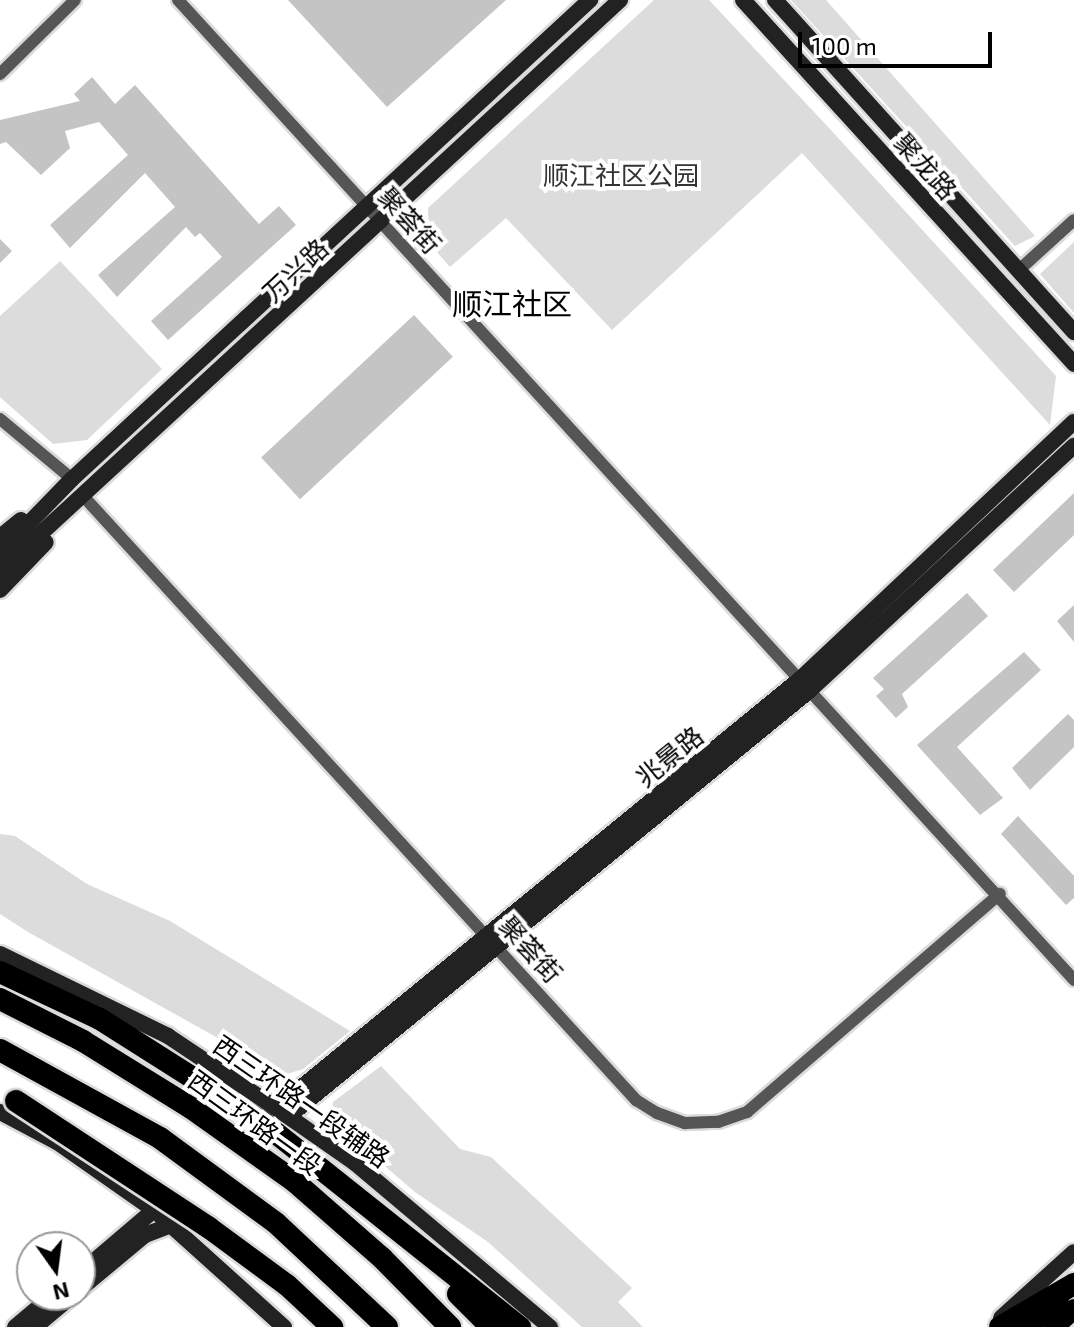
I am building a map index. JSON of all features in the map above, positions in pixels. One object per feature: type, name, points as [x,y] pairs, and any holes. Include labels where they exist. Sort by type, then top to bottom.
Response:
[{"type":"highway","points":[[0,972],[100,1019],[262,1122],[520,1327]]},
{"type":"highway","name":"西三环路一段","points":[[0,999],[137,1074],[294,1181],[382,1258],[450,1327]]},
{"type":"highway","points":[[0,1050],[160,1138],[276,1223],[387,1327]]},
{"type":"highway","points":[[5,1102],[128,1170],[310,1307],[332,1327]]},
{"type":"highway","points":[[391,1226],[491,1327]]},
{"type":"highway","points":[[1000,1327],[1074,1285]]},
{"type":"highway","points":[[310,1307],[326,1327]]},
{"type":"main road","points":[[0,553],[72,479],[590,0]]},
{"type":"main road","name":"万兴路","points":[[0,571],[84,497],[620,0]]},
{"type":"main road","name":"聚龙路","points":[[743,0],[1074,364]]},
{"type":"main road","name":"聚龙路","points":[[775,0],[1074,332]]},
{"type":"main road","name":"兆景路","points":[[804,686],[1074,422]]},
{"type":"main road","name":"兆景路","points":[[283,1112],[804,686],[1074,446]]},
{"type":"main road","points":[[0,537],[72,479]]},
{"type":"main road","points":[[0,590],[84,497]]},
{"type":"main road","name":"西三环路一段辅路","points":[[0,954],[168,1036],[283,1112],[355,1163],[550,1327]]},
{"type":"main road","points":[[5,1102],[154,1210],[284,1327]]},
{"type":"main road","points":[[96,1259],[154,1210]]},
{"type":"main road","points":[[96,1276],[145,1235],[171,1225]]},
{"type":"main road","points":[[991,1327],[1074,1252]]},
{"type":"main road","points":[[1029,1327],[1074,1285]]},
{"type":"main road","points":[[1054,1327],[1074,1309]]},
{"type":"main road","points":[[15,1327],[34,1311]]},
{"type":"main road","points":[[35,1327],[54,1311]]},
{"type":"street","points":[[0,74],[75,0]]},
{"type":"street","name":"聚荟街","points":[[178,0],[804,686],[1000,894],[1074,980]]},
{"type":"street","points":[[1019,270],[1074,220]]},
{"type":"street","points":[[0,419],[72,479]]},
{"type":"street","name":"聚荟街","points":[[84,497],[494,940],[636,1100],[685,1123],[718,1122],[747,1112],[772,1095],[1000,894]]},
{"type":"green space","name":"顺江社区公园","points":[[654,0],[709,0],[829,128],[1056,376],[1050,425],[802,153],[612,330],[506,218],[450,267],[429,243],[428,208]]},
{"type":"green space","points":[[791,0],[826,0],[1035,236],[1015,246]]},
{"type":"green space","points":[[1074,242],[1074,313],[1040,274]]},
{"type":"green space","points":[[60,261],[162,369],[87,440],[53,444],[0,397],[0,316]]},
{"type":"green space","points":[[0,834],[15,836],[87,884],[170,921],[350,1031],[303,1069],[284,1075],[28,932],[0,914]]},
{"type":"green space","points":[[381,1066],[460,1149],[491,1157],[632,1288],[618,1302],[643,1327],[582,1327],[488,1242],[415,1192],[330,1119],[333,1102]]},
{"type":"building","points":[[288,0],[506,0],[387,107]]},
{"type":"building","points":[[92,77],[115,104],[135,85],[259,224],[279,206],[296,225],[168,340],[151,321],[222,257],[200,233],[195,237],[186,227],[117,297],[98,275],[175,207],[145,173],[70,248],[50,225],[128,155],[99,122],[65,131],[70,148],[41,175],[6,142],[0,144],[0,120],[80,101],[74,94]]},
{"type":"building","points":[[0,239],[12,251],[0,263]]},
{"type":"building","points":[[414,315],[453,357],[300,499],[261,458]]},
{"type":"building","points":[[1074,493],[1074,535],[1014,592],[993,570]]},
{"type":"building","points":[[967,593],[988,616],[902,694],[908,707],[896,718],[876,696],[884,689],[873,678]]},
{"type":"building","points":[[1074,605],[1074,642],[1057,621]]},
{"type":"building","points":[[1024,652],[1041,670],[957,747],[1003,798],[980,815],[917,745]]},
{"type":"building","points":[[1068,714],[1074,720],[1074,747],[1030,790],[1012,768]]},
{"type":"building","points":[[1018,816],[1074,876],[1074,898],[1066,905],[1001,834]]},
{"type":"district","name":"顺江社区","points":[[512,303]]}]
